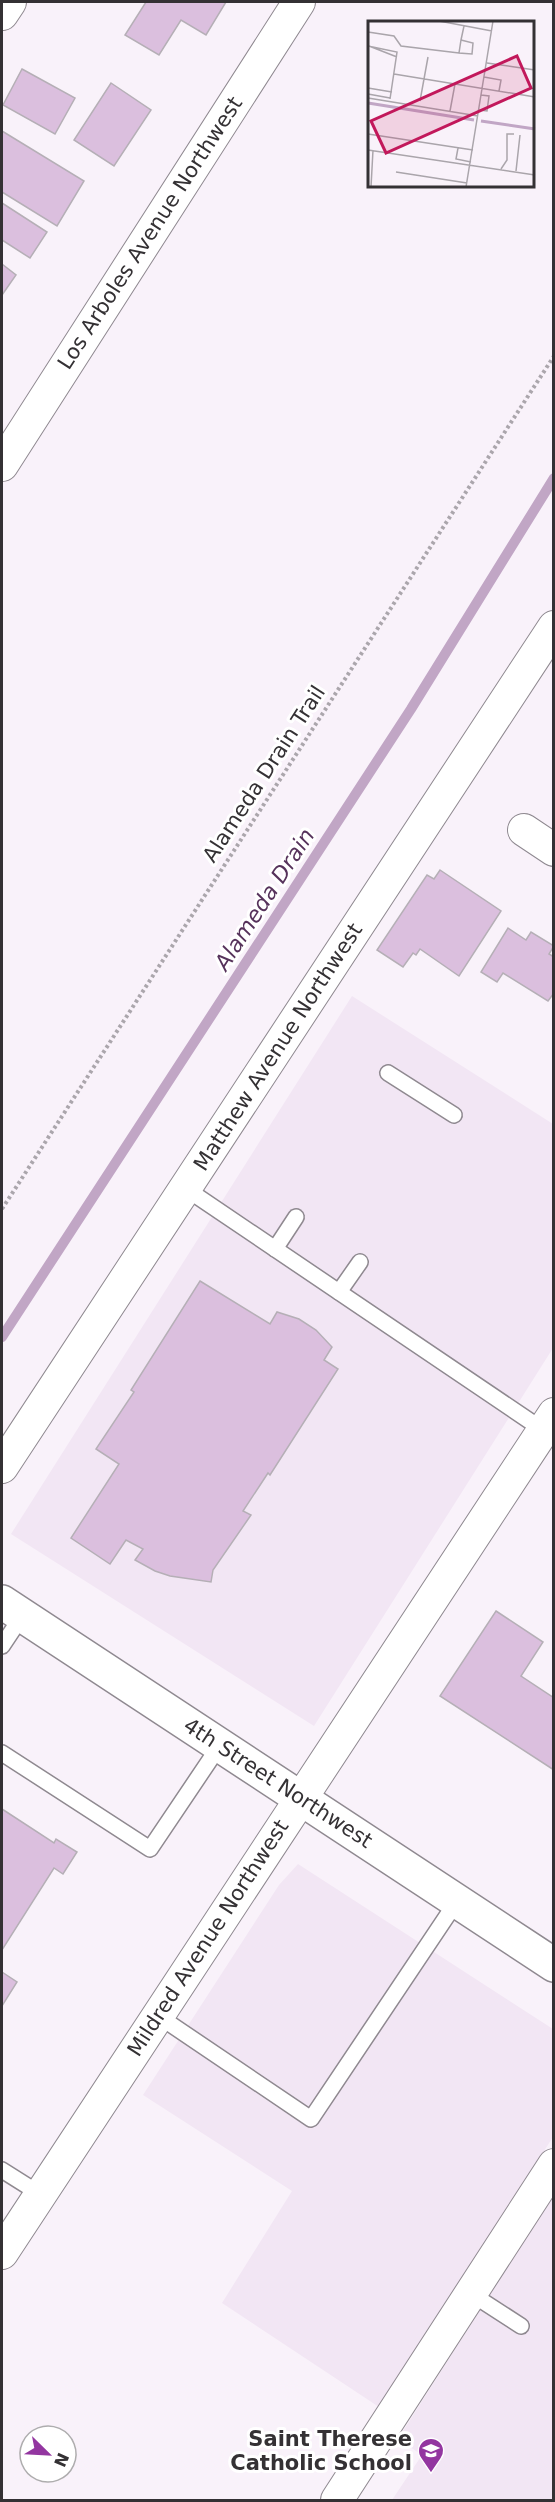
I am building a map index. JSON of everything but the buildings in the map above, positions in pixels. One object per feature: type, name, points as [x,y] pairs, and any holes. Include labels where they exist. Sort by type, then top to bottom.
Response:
[{"type":"main road","name":"4th Street Northwest","points":[[12,1609],[554,1965]]},
{"type":"street","points":[[2,14],[10,2]]},
{"type":"street","name":"Los Arboles Avenue Northwest","points":[[2,465],[299,2]]},
{"type":"street","name":"Matthew Avenue Northwest","points":[[2,1467],[554,627]]},
{"type":"street","points":[[524,831],[554,850]]},
{"type":"street","name":"Mildred Avenue Northwest","points":[[2,2253],[548,1422]]},
{"type":"street","points":[[337,2500],[554,2165]]},
{"type":"lane","points":[[388,1073],[454,1115]]},
{"type":"lane","points":[[185,1188],[339,1292],[548,1422]]},
{"type":"lane","points":[[275,1249],[296,1217]]},
{"type":"lane","points":[[339,1292],[360,1262]]},
{"type":"lane","points":[[2,1646],[12,1609]]},
{"type":"lane","points":[[2,1753],[150,1849],[220,1745]]},
{"type":"lane","points":[[157,2015],[311,2119],[457,1901]]},
{"type":"lane","points":[[2,2170],[40,2194]]},
{"type":"lane","points":[[470,2294],[521,2326]]},
{"type":"path","name":"Alameda Drain Trail","points":[[2,1209],[554,356]]},
{"type":"shaded area","points":[[352,996],[553,1124],[553,1348],[314,1726],[11,1534]]},
{"type":"shaded area","points":[[298,1864],[553,2029],[553,2137],[379,2407],[222,2303],[292,2191],[143,2095],[279,1885]]},
{"type":"shaded area","points":[[553,2195],[553,2500],[392,2500],[422,2455],[398,2439]]},
{"type":"waterway","name":"Alameda Drain","points":[[2,1337],[411,709],[554,478]]},
{"type":"place","name":"Saint Therese Catholic School","points":[[431,2474]]}]
